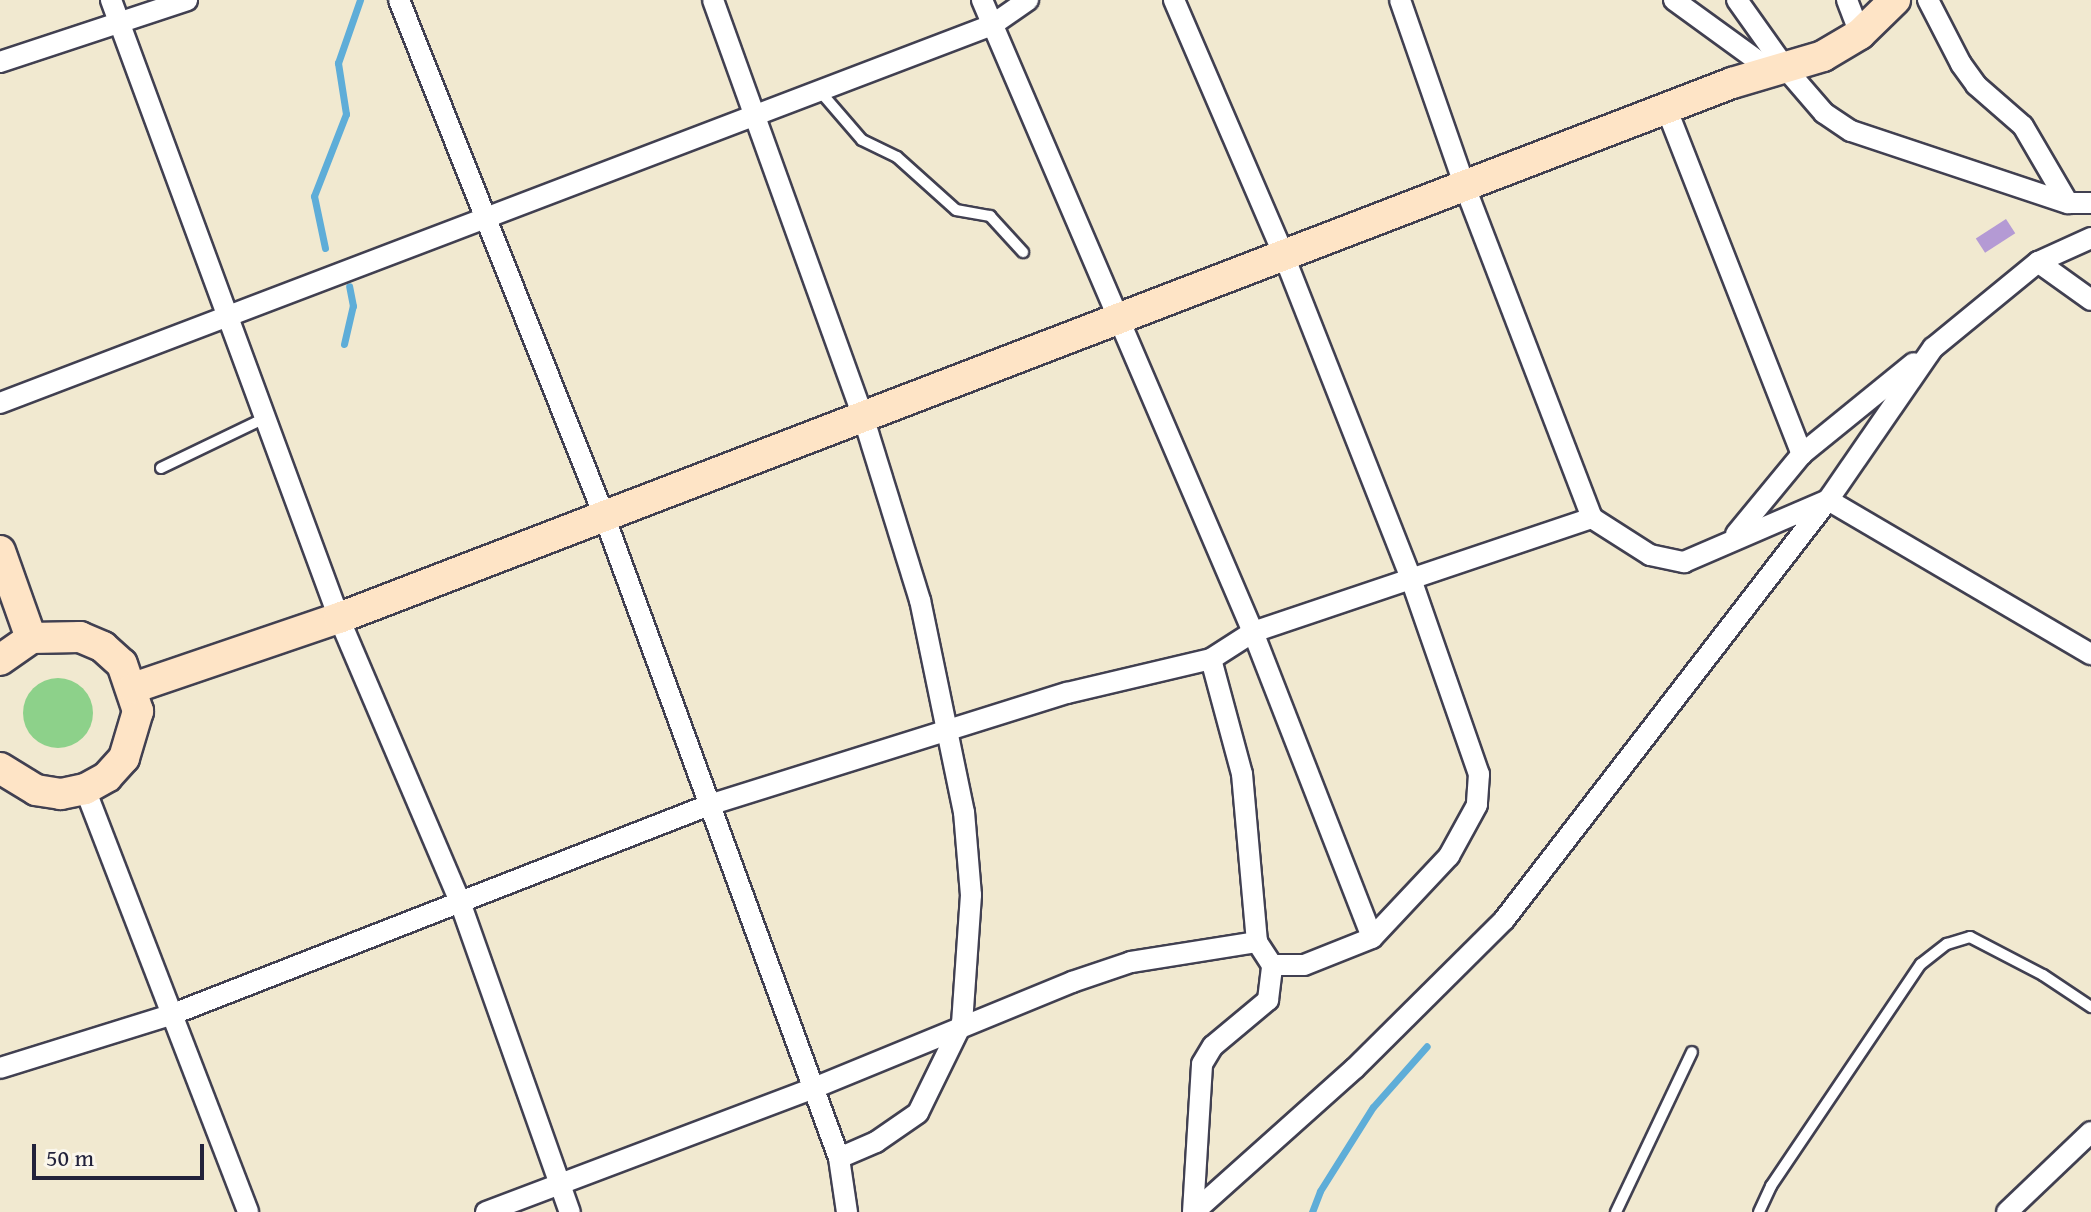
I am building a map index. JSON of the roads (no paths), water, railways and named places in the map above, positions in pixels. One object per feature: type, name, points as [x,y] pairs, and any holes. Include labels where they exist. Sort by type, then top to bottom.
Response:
[{"type":"street","points":[[111,0],[224,315],[339,618],[460,902],[563,1185],[570,1212]]},
{"type":"street","points":[[0,62],[118,26],[187,0]]},
{"type":"street","points":[[399,0],[603,513],[839,1158],[847,1212]]},
{"type":"street","points":[[713,0],[862,413],[920,600],[964,812],[971,895],[962,1023],[918,1113],[876,1142],[839,1158]]},
{"type":"street","points":[[982,0],[1121,317],[1253,632],[1372,938]]},
{"type":"street","points":[[0,403],[224,315],[992,25],[1028,0]]},
{"type":"street","points":[[1174,0],[1284,256],[1411,579],[1479,774],[1477,805],[1449,856],[1372,938],[1304,965],[1272,965]]},
{"type":"street","points":[[1400,0],[1465,187],[1592,518],[1650,555],[1684,562],[1733,537],[1828,500]]},
{"type":"street","points":[[1674,0],[1780,70],[1824,113],[1851,131],[2068,203],[2091,203]]},
{"type":"street","points":[[1737,0],[1780,70]]},
{"type":"street","points":[[1847,0],[1860,34]]},
{"type":"street","points":[[133,688],[339,618],[862,413],[1667,110],[1823,56],[1860,34],[1895,0]]},
{"type":"street","points":[[1928,0],[1961,64],[1976,85],[2023,126],[2068,203]]},
{"type":"street","points":[[1667,110],[1802,454]]},
{"type":"street","points":[[1733,537],[1802,454],[2038,262],[2091,238]]},
{"type":"street","points":[[2038,262],[2091,300]]},
{"type":"street","points":[[1193,1212],[1355,1068],[1504,920],[1828,500],[1933,348]]},
{"type":"street","points":[[1828,500],[2091,654]]},
{"type":"street","points":[[0,1068],[173,1014],[709,805],[948,733],[1067,693],[1211,659],[1253,632],[1592,518]]},
{"type":"street","points":[[0,551],[31,638]]},
{"type":"street","points":[[0,660],[31,638],[80,637],[103,647],[122,664],[133,688],[138,711],[135,736],[107,777],[85,789],[61,794],[36,790],[0,768]]},
{"type":"street","points":[[1193,1212],[1202,1064],[1213,1046],[1268,1000],[1272,965],[1257,942],[1242,774],[1211,659]]},
{"type":"street","points":[[85,789],[248,1212]]},
{"type":"street","points":[[486,1212],[814,1088],[962,1023],[1131,962],[1257,942]]},
{"type":"street","points":[[2007,1212],[2091,1132]]},
{"type":"lane","points":[[818,89],[862,140],[897,157],[956,210],[990,216],[1023,252]]},
{"type":"lane","points":[[161,468],[263,419]]},
{"type":"lane","points":[[1759,1212],[1771,1186],[1921,964],[1947,944],[1970,937],[2043,975],[2091,1007]]},
{"type":"lane","points":[[1616,1212],[1692,1052]]},
{"type":"waterway","points":[[325,248],[314,196],[346,114],[338,63],[360,0]]},
{"type":"waterway","points":[[344,344],[353,306],[349,286]]},
{"type":"waterway","points":[[1312,1212],[1320,1191],[1373,1107],[1427,1046]]}]
